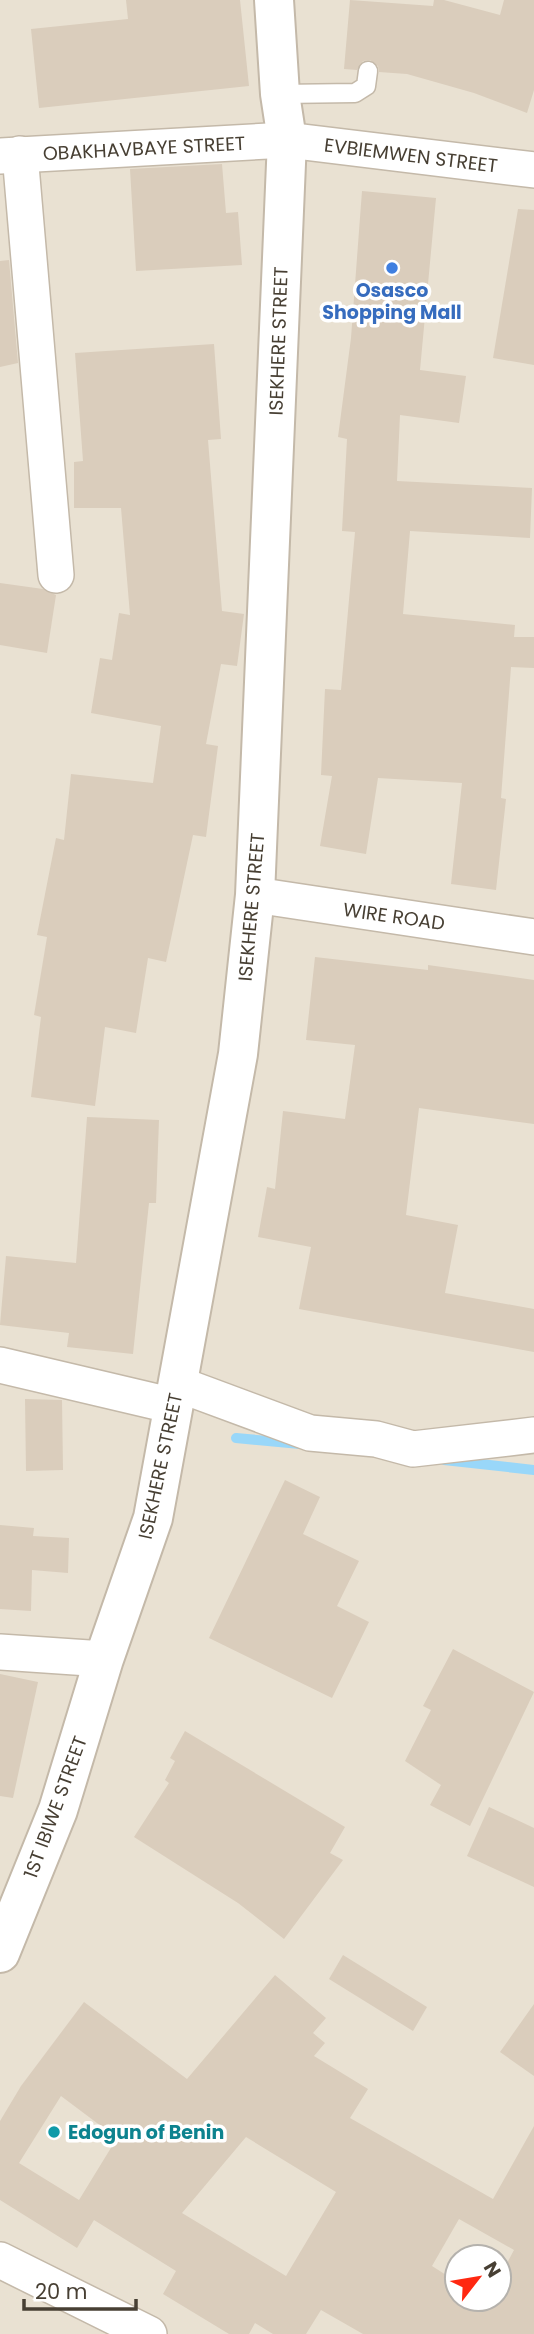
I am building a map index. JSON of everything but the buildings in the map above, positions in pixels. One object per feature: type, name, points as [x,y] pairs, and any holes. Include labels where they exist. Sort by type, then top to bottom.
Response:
[{"type":"street","name":"ISEKHERE STREET","points":[[104,1659],[153,1518],[237,1054],[254,895],[287,140],[280,94],[274,0]]},
{"type":"street","name":"OBAKHAVBAYE STREET","points":[[10,155],[287,140]]},
{"type":"street","name":"EVBIEMWEN STREET","points":[[287,140],[534,170]]},
{"type":"street","points":[[10,155],[56,575]]},
{"type":"street","name":"WIRE ROAD","points":[[254,895],[534,937]]},
{"type":"street","points":[[0,1365],[176,1395],[310,1433],[376,1439],[413,1450],[534,1435]]},
{"type":"street","points":[[0,1652],[104,1659]]},
{"type":"street","name":"1ST IBIWE STREET","points":[[0,1953],[58,1810],[104,1659]]},
{"type":"street","points":[[0,2260],[149,2334]]},
{"type":"lane","points":[[280,94],[355,93],[366,86],[368,71]]},
{"type":"shaded area","points":[[0,0],[534,0],[534,2334],[0,2334]]},
{"type":"waterway","points":[[236,1438],[300,1444]]},
{"type":"waterway","points":[[444,1460],[534,1470]]},
{"type":"place","name":"Osasco Shopping Mall","points":[[392,268]]},
{"type":"place","name":"Edogun of Benin","points":[[54,2132]]}]
